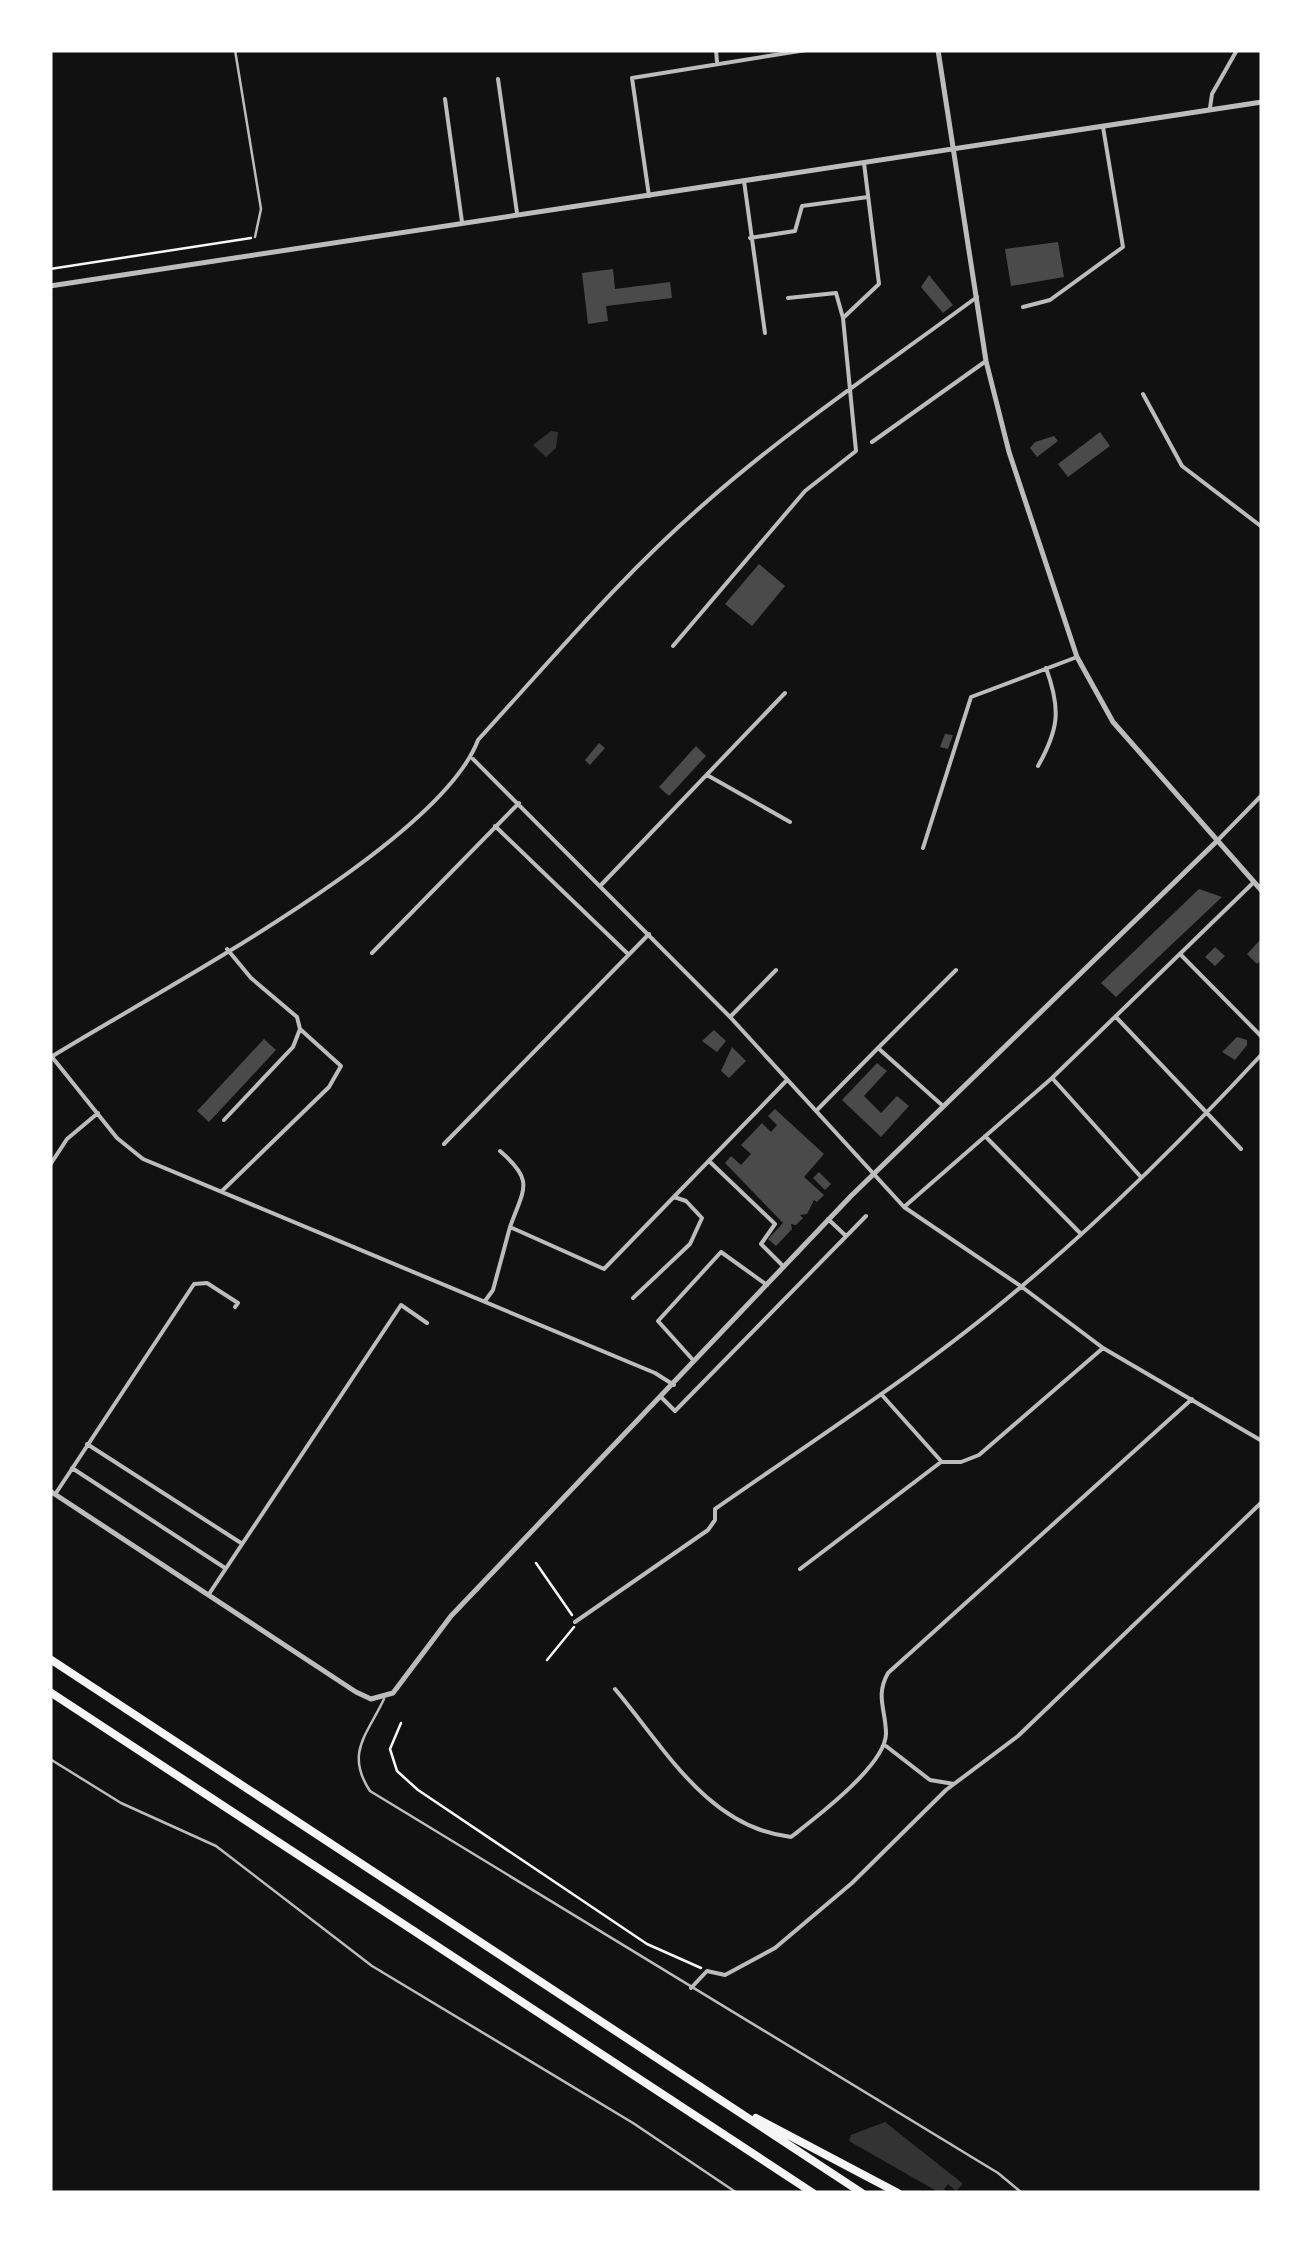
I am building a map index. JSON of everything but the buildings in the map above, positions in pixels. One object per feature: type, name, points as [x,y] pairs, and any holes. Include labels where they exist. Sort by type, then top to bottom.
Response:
[{"type":"highway","points":[[50,1660],[862,2193]]},
{"type":"highway","points":[[50,1692],[813,2193]]},
{"type":"highway","points":[[717,2098],[898,2193]]},
{"type":"street","points":[[716,50],[717,62]]},
{"type":"street","points":[[649,196],[632,78],[806,50]]},
{"type":"street","points":[[938,50],[986,361],[1008,452],[1078,658],[1114,722],[1262,891]]},
{"type":"street","points":[[1210,110],[1212,94],[1237,50]]},
{"type":"street","points":[[498,79],[517,214]]},
{"type":"street","points":[[445,98],[462,222]]},
{"type":"street","points":[[50,286],[1262,102]]},
{"type":"street","points":[[1024,308],[1050,300],[1122,246],[1104,127]]},
{"type":"street","points":[[844,318],[879,287],[864,164]]},
{"type":"street","points":[[744,181],[765,334]]},
{"type":"street","points":[[750,238],[795,231],[802,206],[868,196]]},
{"type":"street","points":[[673,646],[809,487],[856,451],[844,318],[836,293],[788,298]]},
{"type":"street","points":[[674,1385],[655,1373],[136,1155],[51,1057],[328,887],[380,848],[472,758],[478,740],[613,589],[701,506],[850,386],[976,296]]},
{"type":"street","points":[[872,442],[986,361]]},
{"type":"street","points":[[1143,394],[1182,466],[1262,527]]},
{"type":"street","points":[[924,848],[971,696],[1078,658]]},
{"type":"street","points":[[1038,766],[1059,722],[1059,704],[1046,668]]},
{"type":"street","points":[[602,884],[785,693]]},
{"type":"street","points":[[472,758],[602,884],[730,1017],[904,1207],[1022,1286],[1104,1348],[1262,1441]]},
{"type":"street","points":[[707,775],[790,822]]},
{"type":"street","points":[[235,1307],[238,1303],[206,1282],[194,1284],[52,1493],[352,1690],[367,1698],[384,1698],[402,1686],[450,1616],[873,1173],[1262,795]]},
{"type":"street","points":[[372,953],[519,803]]},
{"type":"street","points":[[495,826],[627,953]]},
{"type":"street","points":[[904,1207],[1052,1078],[1254,882]]},
{"type":"street","points":[[444,1144],[649,934]]},
{"type":"street","points":[[223,1190],[340,1072],[340,1062],[300,1029],[297,1018],[251,978],[227,949]]},
{"type":"street","points":[[1181,955],[1262,1037]]},
{"type":"street","points":[[730,1017],[776,970]]},
{"type":"street","points":[[815,1112],[956,970]]},
{"type":"street","points":[[1116,1017],[1241,1148]]},
{"type":"street","points":[[224,1120],[293,1047],[300,1029]]},
{"type":"street","points":[[878,1048],[943,1106]]},
{"type":"street","points":[[575,1622],[708,1530],[715,1520],[715,1509],[881,1394],[1022,1286],[1207,1113],[1262,1054]]},
{"type":"street","points":[[1052,1078],[1140,1176]]},
{"type":"street","points":[[510,1227],[604,1268],[787,1080]]},
{"type":"street","points":[[50,1164],[67,1139],[98,1114]]},
{"type":"street","points":[[984,1134],[1080,1232]]},
{"type":"street","points":[[485,1301],[492,1290],[526,1182],[523,1170],[500,1151]]},
{"type":"street","points":[[709,1161],[775,1224],[760,1244],[784,1268]]},
{"type":"street","points":[[633,1298],[690,1244],[702,1218],[686,1201],[674,1196]]},
{"type":"street","points":[[662,1398],[675,1412],[866,1216]]},
{"type":"street","points":[[828,1220],[846,1236]]},
{"type":"street","points":[[696,1362],[658,1321],[708,1266],[726,1252],[767,1285]]},
{"type":"street","points":[[209,1594],[400,1305],[427,1323]]},
{"type":"street","points":[[800,1569],[941,1462],[961,1462],[979,1455],[1104,1348]]},
{"type":"street","points":[[881,1394],[941,1462]]},
{"type":"street","points":[[615,1688],[704,1796],[763,1834],[791,1838],[848,1788],[884,1744],[879,1692],[888,1673],[1192,1399]]},
{"type":"street","points":[[87,1444],[242,1543]]},
{"type":"street","points":[[72,1468],[225,1568]]},
{"type":"street","points":[[691,1988],[707,1971],[725,1975],[775,1948],[954,1784],[1018,1736],[1228,1530],[1262,1502]]},
{"type":"street","points":[[884,1744],[930,1780],[954,1784]]},
{"type":"lane","points":[[235,50],[260,209],[252,237]]},
{"type":"lane","points":[[384,1698],[356,1756],[370,1791],[998,2174],[1022,2193]]},
{"type":"lane","points":[[50,1759],[121,1803],[216,1846],[372,1966],[632,2123],[737,2193]]},
{"type":"path","points":[[50,269],[252,237]]},
{"type":"path","points":[[536,1564],[575,1622],[572,1634],[547,1660]]},
{"type":"path","points":[[401,1722],[390,1749],[397,1770],[418,1790],[647,1944],[707,1971]]},
{"type":"shaded area","points":[[551,431],[558,432],[556,448],[546,457],[533,445]]},
{"type":"shaded area","points":[[885,2122],[962,2185],[956,2191],[948,2184],[944,2189],[948,2193],[940,2193],[849,2141],[851,2135]]}]
